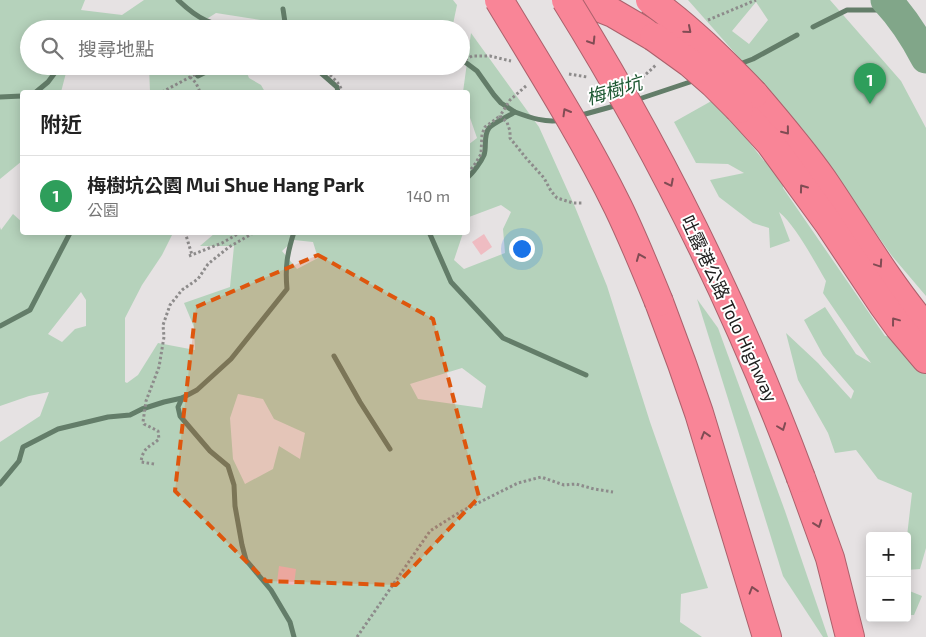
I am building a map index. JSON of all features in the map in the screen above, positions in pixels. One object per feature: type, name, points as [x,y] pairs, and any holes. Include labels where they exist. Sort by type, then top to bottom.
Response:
[{"type":"highway","points":[[499,0],[555,92],[600,173],[619,209],[659,302],[698,413],[767,637]]},
{"type":"highway","name":"吐露港公路 Tolo Highway","points":[[566,0],[604,61],[670,182],[755,363],[781,424],[830,558],[850,637]]},
{"type":"highway","points":[[580,0],[613,13],[657,49],[690,63],[714,84],[746,101],[787,131],[898,292],[926,328]]},
{"type":"highway","points":[[650,0],[671,15],[705,45],[746,101],[770,143],[829,224],[883,305],[926,359]]},
{"type":"path","points":[[707,21],[714,16],[756,0]]},
{"type":"path","points":[[636,79],[644,76],[657,49]]},
{"type":"path","points":[[561,73],[594,78]]},
{"type":"path","points":[[330,75],[342,90]]},
{"type":"path","points":[[166,90],[192,76],[199,90]]},
{"type":"path","points":[[470,170],[481,154],[482,134],[485,127],[500,116],[510,100],[531,82]]},
{"type":"path","points":[[500,116],[507,122],[510,138],[544,178],[557,198],[573,202],[583,202]]},
{"type":"path","points":[[186,235],[190,255],[222,243],[236,235]]},
{"type":"path","points":[[154,464],[141,462],[142,454],[146,448],[159,439],[158,431],[143,422],[146,401],[159,367],[164,337],[163,325],[170,305],[182,290],[198,279],[208,264],[229,247],[250,235]]},
{"type":"path","points":[[357,637],[430,531],[460,512],[518,483],[540,477],[564,485],[576,484],[613,492]]},
{"type":"highlighted area","points":[[318,255],[433,319],[479,497],[396,585],[266,581],[175,491],[196,307]]},
{"type":"green space","points":[[0,0],[85,0],[81,10],[122,15],[144,0],[453,0],[457,5],[454,20],[261,20],[216,13],[205,20],[20,20],[20,75],[65,75],[62,90],[20,90],[20,163],[0,179]]},
{"type":"green space","points":[[688,0],[830,0],[901,81],[926,128],[926,296],[892,256],[806,133]],"holes":[[[756,2],[768,20],[749,44],[732,31]]]},
{"type":"green space","points":[[471,33],[539,127],[575,207],[607,286],[650,422],[708,588],[681,594],[680,622],[702,637],[0,637],[0,442],[40,416],[49,392],[29,396],[0,406],[0,227],[1,230],[13,214],[20,220],[20,235],[172,235],[125,318],[125,382],[127,383],[138,375],[158,343],[195,350],[194,327],[184,303],[230,287],[234,246],[200,246],[213,235],[462,235],[454,260],[464,269],[505,253],[503,229],[511,212],[501,205],[470,217],[470,143],[477,138],[470,118],[470,90],[463,90],[465,75],[470,75]],"holes":[[[294,240],[313,242],[318,258],[297,269],[282,251]],[[81,292],[86,300],[86,326],[75,329],[62,342],[48,334]],[[462,368],[486,386],[482,408],[418,399],[410,384]],[[238,394],[263,399],[274,419],[305,433],[300,459],[279,446],[273,469],[245,484],[233,459],[230,418]]]},
{"type":"green space","points":[[149,75],[248,75],[249,78],[261,85],[264,90],[150,90]]},
{"type":"green space","points":[[715,99],[764,161],[782,163],[783,188],[885,336],[894,337],[910,358],[926,374],[926,548],[920,569],[911,570],[911,532],[907,532],[912,493],[878,479],[856,450],[835,453],[828,433],[798,380],[786,333],[818,363],[851,399],[854,391],[823,355],[804,320],[825,307],[856,354],[871,363],[823,293],[826,281],[798,235],[779,212],[790,241],[770,248],[769,228],[753,223],[719,197],[710,180],[744,173],[728,164],[696,163],[674,122]]},
{"type":"green space","points":[[697,299],[718,328],[785,511],[828,637],[823,637],[783,576]]},
{"type":"green space","points":[[911,592],[922,596],[914,615],[911,615]]},
{"type":"building","points":[[484,234],[492,247],[481,255],[472,242]]},
{"type":"building","points":[[279,566],[296,569],[294,585],[277,583]]},
{"type":"waterway","points":[[178,0],[193,13],[206,20]]},
{"type":"waterway","points":[[886,0],[908,28],[926,58]]},
{"type":"waterway","points":[[283,9],[285,20]]},
{"type":"waterway","name":"梅樹坑","points":[[813,27],[847,10],[896,10]]},
{"type":"waterway","name":"梅樹坑","points":[[737,65],[753,59],[797,35]]},
{"type":"waterway","points":[[470,66],[477,71],[501,103],[515,112]]},
{"type":"waterway","points":[[38,90],[53,75]]},
{"type":"waterway","points":[[323,75],[337,87],[338,90]]},
{"type":"waterway","name":"梅樹坑","points":[[636,100],[696,80]]},
{"type":"waterway","points":[[0,97],[20,96]]},
{"type":"waterway","name":"梅樹坑","points":[[578,116],[618,105]]},
{"type":"waterway","name":"梅樹坑","points":[[470,175],[484,155],[487,131],[497,122],[515,112],[544,120],[562,120]]},
{"type":"waterway","points":[[0,326],[30,310],[69,235]]},
{"type":"waterway","points":[[0,484],[19,461],[23,447],[58,429],[108,417],[130,415],[142,409],[182,398],[197,390],[231,359],[287,289],[287,260],[293,235]]},
{"type":"waterway","points":[[430,235],[451,282],[503,338],[586,375]]},
{"type":"waterway","points":[[334,356],[390,449]]},
{"type":"waterway","points":[[182,398],[178,407],[180,416],[210,451],[228,466],[234,485],[235,506],[246,560],[271,590],[290,622],[294,637]]},
{"type":"place","name":"梅樹坑公園 Mui Shue Hang Park","points":[[870,104]]}]
